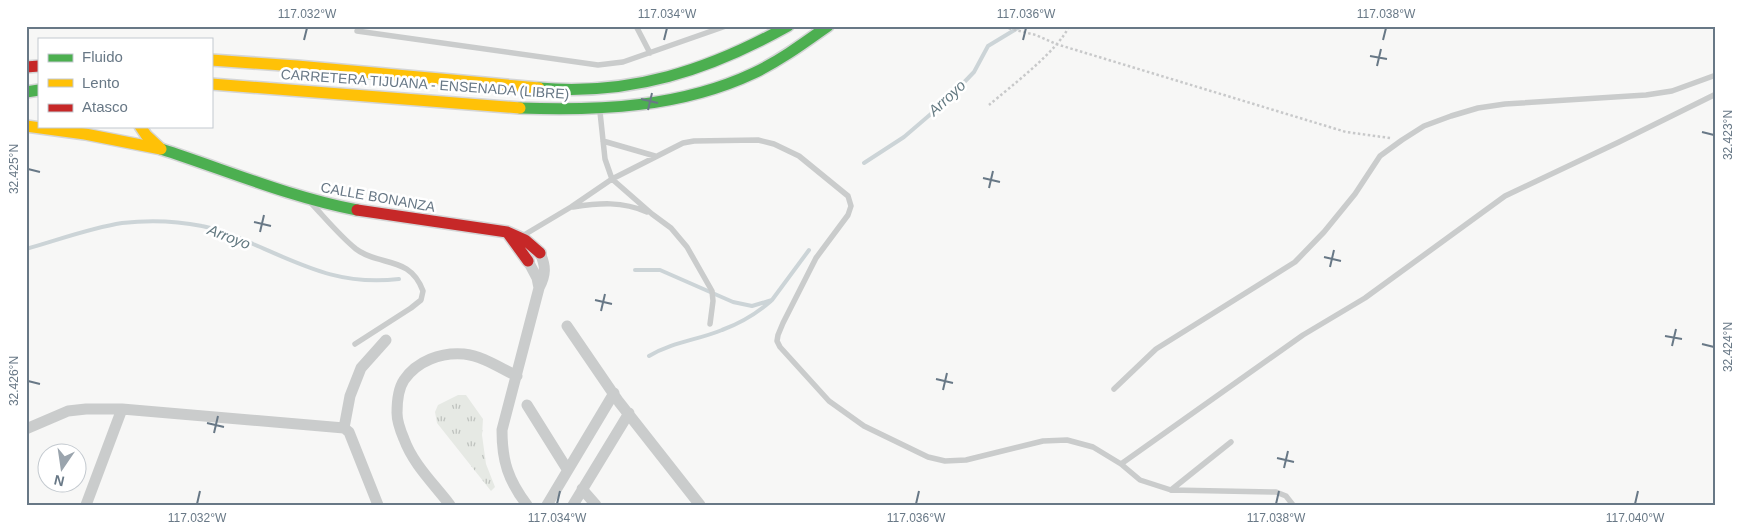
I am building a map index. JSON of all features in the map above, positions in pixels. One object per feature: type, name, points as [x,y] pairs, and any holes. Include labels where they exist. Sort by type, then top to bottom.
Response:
[{"type":"main road","name":"CARRETERA TIJUANA - ENSENADA (LIBRE)","points":[[212,60],[544,88],[578,90],[612,88],[652,82],[690,72],[761,42],[788,26]]},
{"type":"main road","name":"CARRETERA TIJUANA - ENSENADA (LIBRE)","points":[[212,84],[503,108],[600,110],[651,103],[717,87],[754,72],[789,53],[828,26]]},
{"type":"main road","points":[[212,89],[234,85]]},
{"type":"main road","name":"CALLE BONANZA","points":[[41,128],[85,134],[162,149],[261,185],[306,199],[370,213],[507,232],[518,239],[529,241],[540,253]]},
{"type":"main road","points":[[141,128],[146,135],[162,149]]},
{"type":"main road","name":"CALLE BONANZA","points":[[518,239],[528,261]]},
{"type":"street","name":"CALLE BONANZA","points":[[527,505],[511,481],[505,465],[502,450],[502,430],[539,288],[544,280],[544,262],[540,253]]},
{"type":"street","name":"CALLE BONANZA","points":[[528,261],[537,278],[539,288]]},
{"type":"street","points":[[567,326],[617,397],[700,505]]},
{"type":"street","points":[[344,428],[350,396],[361,368],[386,340]]},
{"type":"street","points":[[450,505],[412,456],[405,442],[397,416],[398,398],[403,382],[414,369],[428,360],[443,355],[464,354],[478,357],[517,376]]},
{"type":"street","points":[[547,505],[567,469],[617,397]]},
{"type":"street","points":[[527,405],[567,469]]},
{"type":"street","points":[[26,428],[68,411],[86,408],[122,409],[344,428],[349,432],[378,505]]},
{"type":"street","points":[[86,505],[122,409]]},
{"type":"street","points":[[573,505],[589,497],[629,413]]},
{"type":"lane","points":[[636,26],[650,53]]},
{"type":"lane","points":[[357,30],[598,65],[623,62],[726,26]]},
{"type":"lane","points":[[1114,389],[1156,349],[1296,262],[1355,194],[1380,156],[1424,126],[1478,108],[1505,104],[1646,95],[1672,91],[1716,75]]},
{"type":"lane","points":[[1121,464],[1303,335],[1365,298],[1505,196],[1716,94]]},
{"type":"lane","points":[[600,110],[605,159],[612,179],[671,228],[687,246],[712,291],[713,301],[710,324]]},
{"type":"lane","points":[[518,239],[571,208],[612,179],[683,143],[694,141],[758,140],[774,144],[799,156],[848,196],[851,206],[848,215],[816,258],[783,322],[778,341],[780,347],[829,401],[864,426],[911,450],[945,461],[966,460],[1043,441],[1067,440],[1094,447],[1121,464],[1140,480],[1172,490],[1276,492],[1286,496],[1293,505]]},
{"type":"lane","points":[[604,141],[655,156]]},
{"type":"lane","points":[[306,199],[356,248],[365,254],[394,262],[407,268],[420,282],[423,291],[421,300],[355,344]]},
{"type":"lane","points":[[571,208],[598,203],[618,204],[635,207],[652,214]]},
{"type":"lane","points":[[1172,490],[1231,442]]},
{"type":"path","points":[[999,26],[1036,35],[1056,44],[1346,132],[1402,140]]},
{"type":"path","points":[[989,105],[1044,57],[1066,33],[1069,26]]},
{"type":"green space","points":[[458,395],[466,395],[483,419],[482,435],[486,464],[495,487],[491,491],[437,423],[435,412],[438,405]]},
{"type":"waterway","name":"Arroyo","points":[[864,163],[904,137],[946,101],[974,72],[988,46],[1021,26]]},
{"type":"waterway","name":"Arroyo","points":[[26,249],[110,225],[173,222],[192,224],[221,231],[306,267],[341,277],[359,280],[399,279]]},
{"type":"waterway","name":"Arroyo","points":[[635,270],[660,270],[733,302],[752,306],[772,300],[809,250]]},
{"type":"waterway","points":[[649,356],[667,347],[736,324],[754,314],[771,301]]},
{"type":"traffic: fast","points":[[539,88],[606,88],[637,84],[699,67],[758,42],[788,26]]},
{"type":"traffic: fast","points":[[520,108],[580,109],[610,107],[669,100],[698,93],[727,84],[764,68],[828,26]]},
{"type":"traffic: fast","points":[[26,92],[38,90]]},
{"type":"traffic: fast","points":[[161,149],[282,191],[357,210]]},
{"type":"traffic: slow","points":[[212,60],[539,88]]},
{"type":"traffic: slow","points":[[212,84],[520,108]]},
{"type":"traffic: slow","points":[[26,126],[38,128]]},
{"type":"traffic: slow","points":[[41,128],[85,134],[161,149]]},
{"type":"traffic: slow","points":[[141,128],[161,149]]},
{"type":"traffic: jam","points":[[26,67],[38,66]]},
{"type":"traffic: jam","points":[[357,210],[507,232],[525,240],[540,253]]},
{"type":"traffic: jam","points":[[507,232],[528,261]]}]
